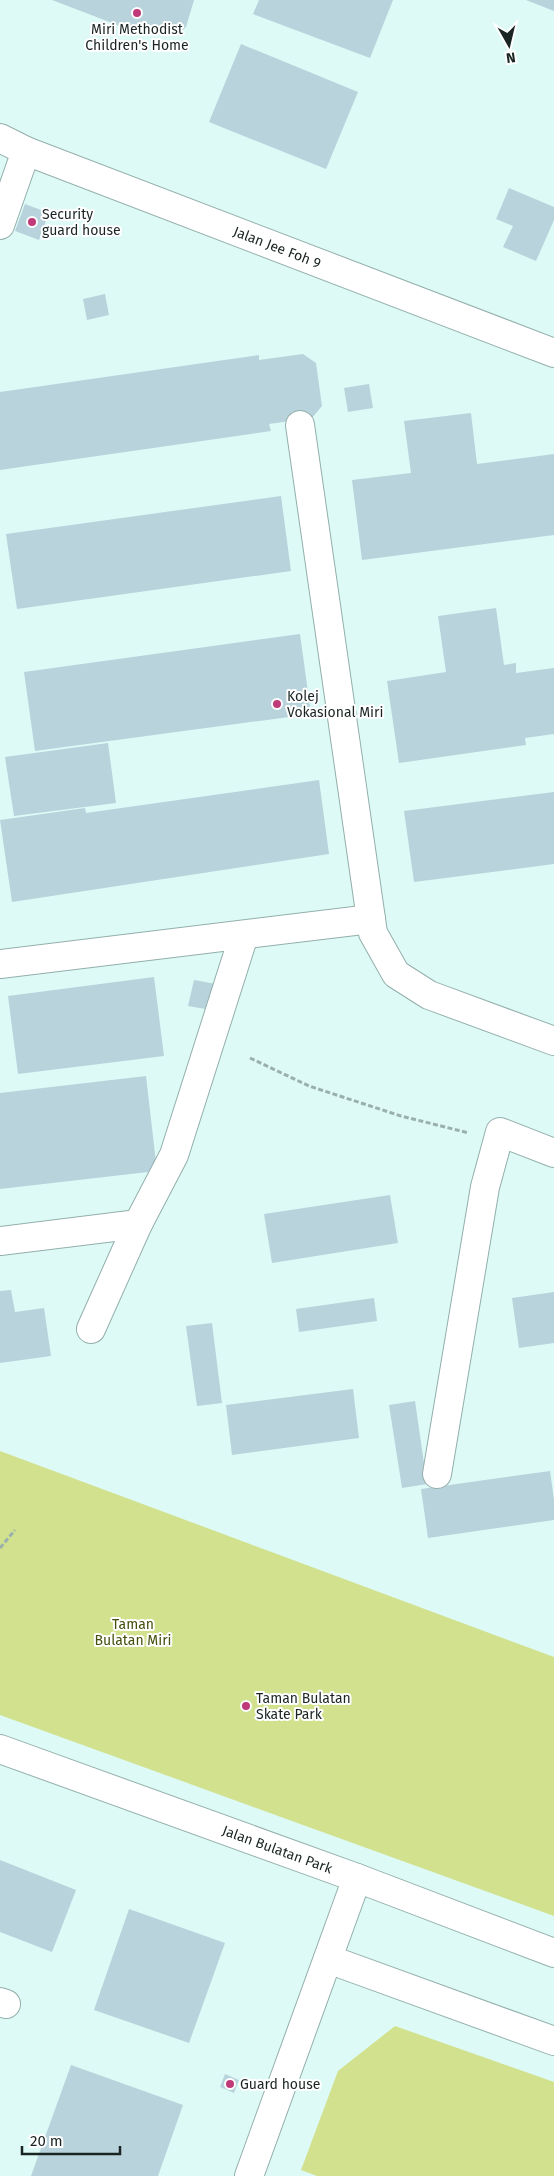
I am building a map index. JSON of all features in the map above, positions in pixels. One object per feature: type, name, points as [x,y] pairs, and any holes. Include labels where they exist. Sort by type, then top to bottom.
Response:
[{"type":"street","name":"Jalan Jee Foh 9","points":[[0,138],[26,151],[554,353]]},
{"type":"street","points":[[0,225],[26,151]]},
{"type":"street","points":[[300,424],[373,933],[396,974],[429,995],[554,1041]]},
{"type":"street","points":[[0,964],[371,919]]},
{"type":"street","points":[[91,1329],[138,1224],[174,1155],[244,935]]},
{"type":"street","points":[[437,1474],[486,1187],[500,1132],[554,1152]]},
{"type":"street","points":[[0,1241],[138,1224]]},
{"type":"street","name":"Jalan Bulatan Park","points":[[0,1749],[357,1878],[554,1953]]},
{"type":"street","points":[[249,2176],[357,1878]]},
{"type":"street","points":[[328,1959],[554,2041]]},
{"type":"path","points":[[250,1058],[309,1086],[401,1116],[469,1133],[500,1132]]},
{"type":"path","points":[[0,1548],[15,1530]]},
{"type":"green space","name":"Taman Bulatan Miri","points":[[0,1451],[554,1657],[554,1916],[0,1715]]},
{"type":"green space","points":[[395,2026],[554,2082],[554,2176],[317,2176],[301,2170],[338,2071]]},
{"type":"building","name":"Miri Methodist Children's Home","points":[[52,0],[194,0],[186,27],[178,35],[150,25],[133,31]]},
{"type":"building","points":[[259,0],[393,0],[370,58],[253,14]]},
{"type":"building","points":[[526,0],[554,0],[554,11]]},
{"type":"building","points":[[241,44],[358,92],[326,169],[209,122]]},
{"type":"building","points":[[509,188],[554,207],[554,220],[536,261],[503,247],[513,226],[496,219]]},
{"type":"building","name":"Security guard house","points":[[25,204],[49,213],[39,240],[15,231]]},
{"type":"building","points":[[105,294],[109,315],[87,320],[83,299]]},
{"type":"building","points":[[303,354],[316,363],[322,406],[312,418],[269,424],[271,431],[0,470],[0,392],[259,355],[259,360]]},
{"type":"building","points":[[369,384],[373,408],[348,412],[344,388]]},
{"type":"building","points":[[471,413],[477,464],[554,454],[554,535],[362,560],[352,480],[411,473],[404,421]]},
{"type":"building","points":[[281,496],[291,571],[17,609],[6,534]]},
{"type":"building","points":[[496,608],[504,665],[516,663],[516,673],[554,668],[554,734],[525,738],[526,745],[399,763],[387,681],[446,672],[438,616]]},
{"type":"building","points":[[300,634],[311,714],[35,751],[24,672]]},
{"type":"building","points":[[108,743],[116,803],[14,816],[5,757]]},
{"type":"building","points":[[319,780],[329,854],[12,902],[0,820],[85,808],[86,813]]},
{"type":"building","points":[[554,792],[554,864],[414,882],[404,811]]},
{"type":"building","points":[[154,977],[164,1056],[18,1074],[8,996]]},
{"type":"building","points":[[194,980],[216,984],[211,1010],[188,1006]]},
{"type":"building","points":[[146,1076],[157,1171],[0,1189],[0,1093]]},
{"type":"building","points":[[390,1195],[398,1243],[272,1263],[264,1214]]},
{"type":"building","points":[[11,1290],[15,1312],[44,1308],[51,1356],[0,1363],[0,1291]]},
{"type":"building","points":[[554,1292],[554,1343],[519,1348],[512,1298]]},
{"type":"building","points":[[374,1298],[377,1321],[299,1332],[296,1309]]},
{"type":"building","points":[[212,1323],[222,1403],[197,1406],[186,1326]]},
{"type":"building","points":[[353,1389],[359,1438],[232,1455],[226,1405]]},
{"type":"building","points":[[415,1401],[427,1484],[402,1488],[389,1405]]},
{"type":"building","points":[[550,1471],[554,1500],[554,1520],[428,1538],[421,1489]]},
{"type":"building","points":[[0,1860],[76,1890],[52,1952],[0,1932]]},
{"type":"building","points":[[129,1909],[225,1943],[189,2043],[94,2010]]},
{"type":"building","points":[[71,2065],[183,2105],[158,2176],[31,2176]]},
{"type":"building","name":"Guard house","points":[[225,2074],[239,2080],[234,2093],[220,2087]]},
{"type":"place","name":"Miri Methodist Children's Home","points":[[137,13]]},
{"type":"place","name":"Security guard house","points":[[32,222]]},
{"type":"place","name":"Kolej Vokasional Miri","points":[[277,704]]},
{"type":"place","name":"Taman Bulatan Skate Park","points":[[246,1706]]},
{"type":"place","name":"Guard house","points":[[230,2084]]}]
